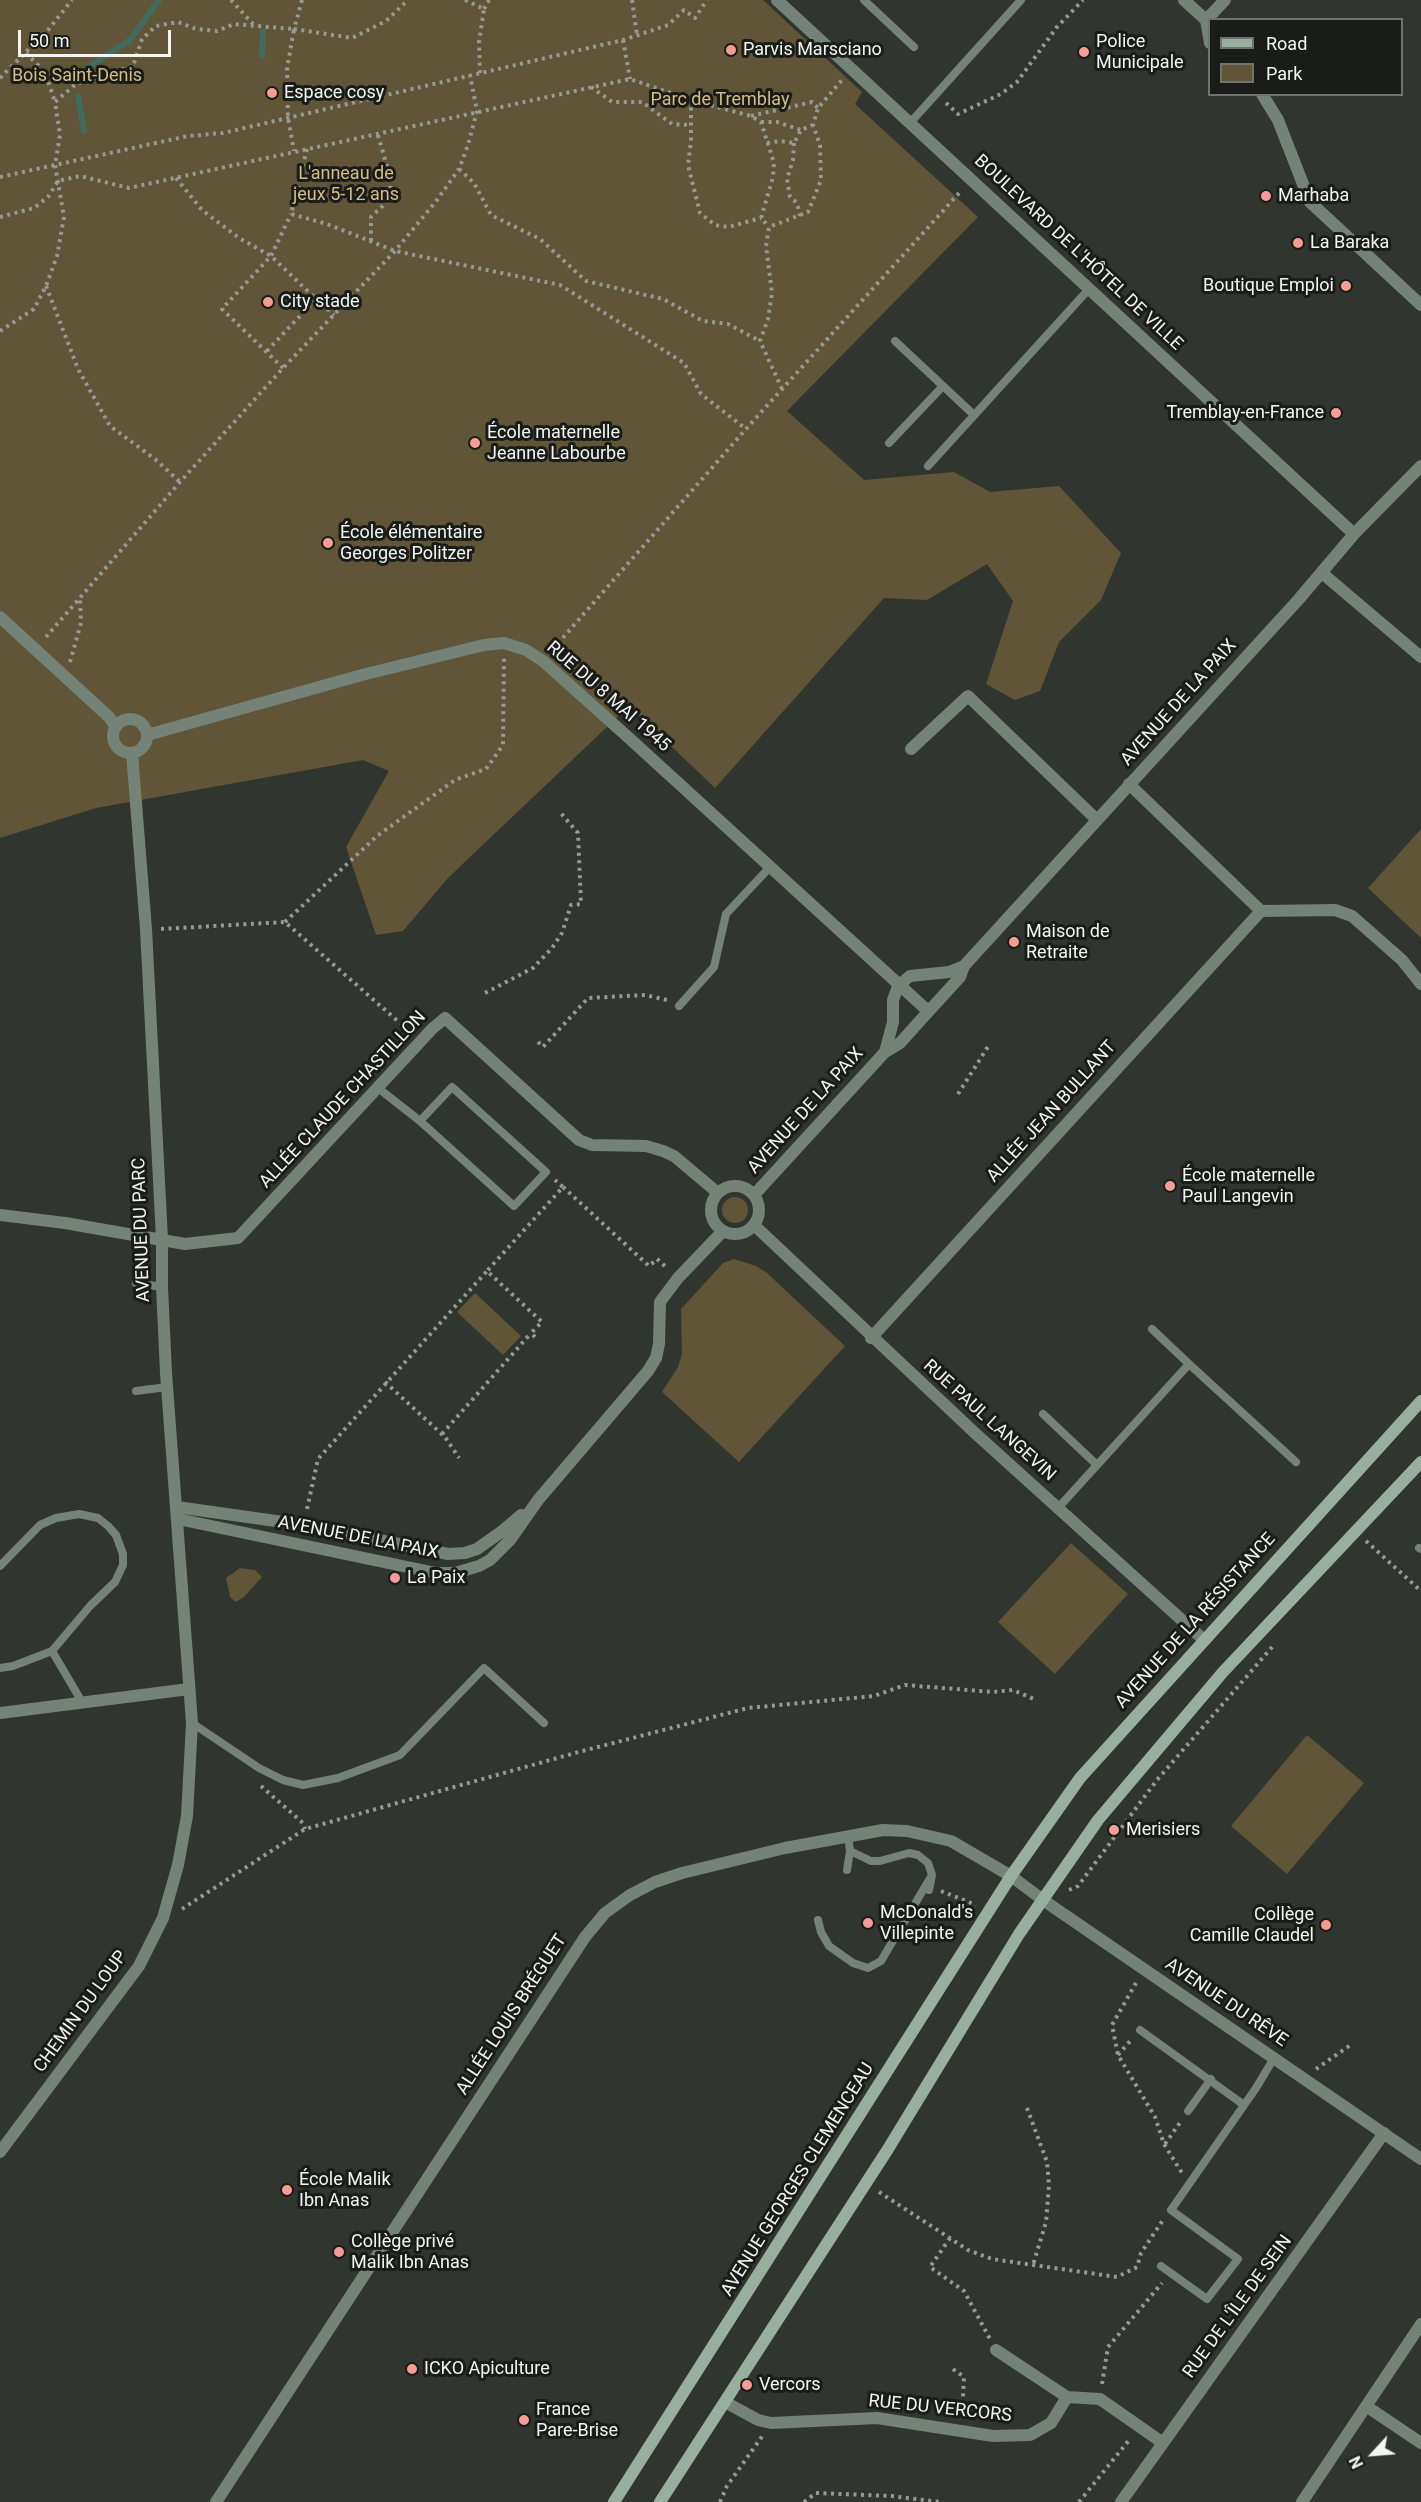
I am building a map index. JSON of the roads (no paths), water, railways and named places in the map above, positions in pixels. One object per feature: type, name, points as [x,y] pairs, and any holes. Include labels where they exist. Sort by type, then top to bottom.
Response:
[{"type":"main road","name":"AVENUE DE LA RÉSISTANCE","points":[[1011,1876],[1080,1778],[1421,1401]]},
{"type":"main road","points":[[660,2502],[866,2183],[1019,1934],[1098,1820],[1223,1672],[1421,1462]]},
{"type":"main road","name":"AVENUE GEORGES CLEMENCEAU","points":[[614,2502],[1011,1876]]},
{"type":"street","name":"BOULEVARD DE L'HÔTEL DE VILLE","points":[[777,0],[1354,534]]},
{"type":"street","points":[[1184,0],[1206,20],[1208,35]]},
{"type":"street","points":[[1206,20],[1225,0]]},
{"type":"street","points":[[1263,96],[1278,120],[1310,202],[1421,305]]},
{"type":"street","name":"AVENUE DE LA PAIX","points":[[754,1195],[885,1052],[900,1042],[960,977],[964,966],[1096,819],[1322,573],[1354,534],[1421,466]]},
{"type":"street","points":[[1322,573],[1421,657]]},
{"type":"street","points":[[0,617],[109,717],[116,727]]},
{"type":"street","name":"RUE DU 8 MAI 1945","points":[[147,735],[362,675],[484,645],[504,643],[526,650],[543,661],[928,1011]]},
{"type":"street","points":[[912,749],[968,696],[1096,819]]},
{"type":"street","points":[[135,719],[145,728],[147,735],[143,747],[132,753],[125,753],[116,745],[113,733],[121,722],[135,719]]},
{"type":"street","name":"AVENUE DU PARC","points":[[132,753],[146,929],[167,1387],[190,1706]]},
{"type":"street","points":[[1129,784],[1261,911],[1335,910],[1352,916],[1402,960],[1421,984]]},
{"type":"street","name":"ALLÉE JEAN BULLANT","points":[[871,1338],[1261,911]]},
{"type":"street","points":[[898,986],[910,976],[949,972],[964,966]]},
{"type":"street","name":"AVENUE DE LA PAIX","points":[[885,1052],[893,1022],[893,1000],[898,986]]},
{"type":"street","name":"ALLÉE CLAUDE CHASTILLON","points":[[0,1215],[65,1223],[185,1244],[238,1238],[445,1018],[579,1140],[592,1145],[646,1146],[663,1151],[674,1156],[718,1193]]},
{"type":"street","points":[[733,1186],[742,1186],[754,1195],[759,1207],[754,1225],[742,1233],[723,1231],[712,1218],[713,1200],[718,1193],[733,1186]]},
{"type":"street","name":"RUE PAUL LANGEVIN","points":[[754,1225],[871,1338],[1204,1640]]},
{"type":"street","name":"AVENUE DE LA PAIX","points":[[177,1513],[436,1573],[455,1573],[479,1566],[490,1560],[510,1540],[538,1500],[648,1371],[656,1359],[659,1344],[660,1302],[678,1278],[723,1231]]},
{"type":"street","name":"AVENUE DE LA PAIX","points":[[177,1513],[304,1525],[425,1551],[457,1554],[477,1549],[489,1542],[538,1500]]},
{"type":"street","points":[[0,1713],[189,1689]]},
{"type":"street","name":"CHEMIN DU LOUP","points":[[0,2152],[114,2002],[139,1966],[163,1918],[178,1865],[187,1816],[192,1723],[190,1706]]},
{"type":"street","name":"ALLÉE LOUIS BRÉGUET","points":[[216,2502],[585,1937],[605,1913],[630,1895],[655,1882],[682,1873],[848,1835],[883,1830],[907,1831],[951,1841],[1011,1876]]},
{"type":"street","name":"AVENUE DU RÊVE","points":[[1011,1876],[1421,2159]]},
{"type":"street","name":"RUE DE L'ÎLE DE SEIN","points":[[1120,2502],[1384,2133]]},
{"type":"street","points":[[1302,2502],[1421,2324]]},
{"type":"street","points":[[996,2350],[1067,2397],[1100,2399],[1163,2443]]},
{"type":"street","name":"RUE DU VERCORS","points":[[724,2402],[758,2420],[771,2423],[877,2418],[993,2436],[1030,2435],[1051,2423],[1067,2397]]},
{"type":"street","points":[[1366,2406],[1421,2444]]},
{"type":"lane","points":[[864,0],[914,47]]},
{"type":"lane","points":[[910,123],[1021,0]]},
{"type":"lane","points":[[928,466],[1089,289]]},
{"type":"lane","points":[[895,341],[974,415]]},
{"type":"lane","points":[[889,443],[943,386]]},
{"type":"lane","points":[[679,1006],[714,967],[726,914],[770,867]]},
{"type":"lane","points":[[378,1088],[420,1121],[514,1206],[546,1172],[452,1087],[420,1121]]},
{"type":"lane","points":[[136,1283],[162,1287]]},
{"type":"lane","points":[[1152,1329],[1296,1462]]},
{"type":"lane","points":[[1058,1508],[1189,1364]]},
{"type":"lane","points":[[136,1391],[167,1387]]},
{"type":"lane","points":[[1042,1414],[1097,1466]]},
{"type":"lane","points":[[0,1566],[39,1525],[56,1518],[79,1514],[98,1518],[108,1526],[116,1535],[123,1554],[119,1575],[52,1651],[13,1666],[0,1668]]},
{"type":"lane","points":[[52,1651],[82,1702]]},
{"type":"lane","points":[[192,1723],[258,1768],[283,1780],[303,1785],[338,1778],[400,1755],[484,1668],[544,1723]]},
{"type":"lane","points":[[847,1870],[850,1851],[848,1835]]},
{"type":"lane","points":[[850,1851],[871,1861],[880,1862],[909,1853],[918,1855],[928,1863],[932,1875],[930,1888]]},
{"type":"lane","points":[[818,1920],[821,1932],[829,1946],[853,1963],[868,1968],[881,1961],[932,1875]]},
{"type":"lane","points":[[1140,2030],[1244,2105]]},
{"type":"lane","points":[[1161,2266],[1207,2299],[1238,2259],[1171,2210],[1274,2058]]},
{"type":"lane","points":[[1188,2111],[1211,2079]]},
{"type":"waterway","points":[[78,74],[130,40],[159,0]]},
{"type":"waterway","points":[[262,56],[263,32]]},
{"type":"waterway","points":[[78,96],[84,131]]},
{"type":"place","name":"Parvis Marsciano","points":[[731,50]]},
{"type":"place","name":"Police Municipale","points":[[1084,52]]},
{"type":"place","name":"Espace cosy","points":[[272,93]]},
{"type":"place","name":"Marhaba","points":[[1266,196]]},
{"type":"place","name":"La Baraka","points":[[1298,243]]},
{"type":"place","name":"Boutique Emploi","points":[[1346,286]]},
{"type":"place","name":"City stade","points":[[268,302]]},
{"type":"place","name":"Tremblay-en-France","points":[[1336,413]]},
{"type":"place","name":"École maternelle Jeanne Labourbe","points":[[475,443]]},
{"type":"place","name":"École élémentaire Georges Politzer","points":[[328,543]]},
{"type":"place","name":"Maison de Retraite","points":[[1014,942]]},
{"type":"place","name":"École maternelle Paul Langevin","points":[[1170,1186]]},
{"type":"place","name":"La Paix","points":[[395,1578]]},
{"type":"place","name":"Merisiers","points":[[1114,1830]]},
{"type":"place","name":"McDonald's Villepinte","points":[[868,1923]]},
{"type":"place","name":"Collège Camille Claudel","points":[[1326,1925]]},
{"type":"place","name":"École Malik Ibn Anas","points":[[287,2190]]},
{"type":"place","name":"Collège privé Malik Ibn Anas","points":[[339,2252]]},
{"type":"place","name":"ICKO Apiculture","points":[[412,2369]]},
{"type":"place","name":"Vercors","points":[[747,2385]]},
{"type":"place","name":"France Pare-Brise","points":[[524,2420]]},
{"type":"park label","name":"Bois Saint-Denis","points":[[77,76]]},
{"type":"park label","name":"Parc de Tremblay","points":[[720,100]]},
{"type":"park label","name":"L'anneau de jeux 5-12 ans","points":[[346,184]]}]
